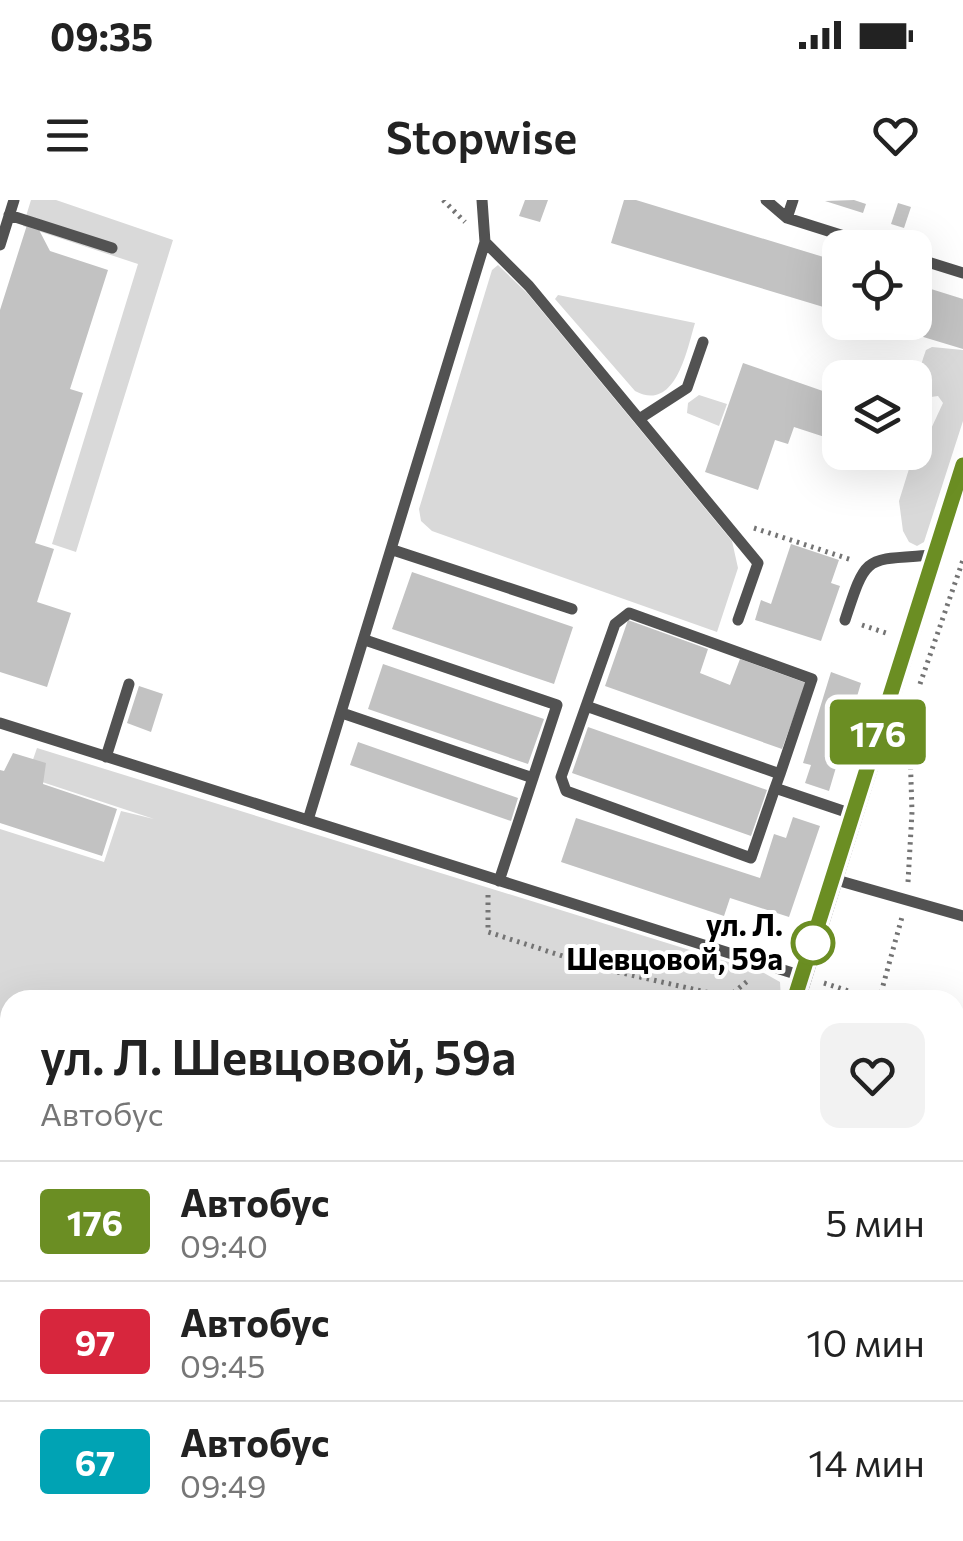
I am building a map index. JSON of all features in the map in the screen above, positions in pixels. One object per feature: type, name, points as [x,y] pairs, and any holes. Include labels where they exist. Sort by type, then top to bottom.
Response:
[{"type":"street","points":[[797,990],[963,466]]},
{"type":"lane","points":[[0,242],[14,200]]},
{"type":"lane","points":[[308,820],[486,242],[482,200]]},
{"type":"lane","points":[[766,200],[787,218],[825,230]]},
{"type":"lane","points":[[787,218],[793,200]]},
{"type":"lane","points":[[9,215],[112,248]]},
{"type":"lane","points":[[486,242],[529,286],[758,563],[738,620]]},
{"type":"lane","points":[[932,263],[963,273]]},
{"type":"lane","points":[[639,418],[687,388],[703,342]]},
{"type":"lane","points":[[393,550],[572,610]]},
{"type":"lane","points":[[844,620],[862,570],[869,564],[934,555]]},
{"type":"lane","points":[[628,613],[812,679],[751,858],[566,790],[561,777],[586,706],[615,624],[628,613]]},
{"type":"lane","points":[[365,640],[557,705],[494,879]]},
{"type":"lane","points":[[106,757],[130,684]]},
{"type":"lane","points":[[586,706],[780,774]]},
{"type":"lane","points":[[342,713],[532,778]]},
{"type":"lane","points":[[0,723],[802,976]]},
{"type":"lane","points":[[775,788],[852,814]]},
{"type":"lane","points":[[833,879],[963,916]]},
{"type":"path","points":[[743,523],[851,560],[861,556]]},
{"type":"path","points":[[919,688],[962,561]]},
{"type":"path","points":[[880,990],[907,900],[912,812],[908,724],[914,706]]},
{"type":"path","points":[[494,879],[488,932],[600,968],[697,990]]},
{"type":"path","points":[[737,990],[768,965]]},
{"type":"path","points":[[802,976],[846,990]]},
{"type":"shaded area","points":[[31,200],[56,200],[173,240],[76,552],[52,544],[138,264],[23,226]]},
{"type":"shaded area","points":[[498,265],[527,293],[732,541],[738,568],[717,632],[432,531],[421,521],[419,509],[492,270]]},
{"type":"shaded area","points":[[558,295],[695,323],[683,362],[670,386],[649,395],[635,391],[555,299]]},
{"type":"shaded area","points":[[926,350],[963,350],[963,421],[924,542],[917,546],[909,542],[903,531],[899,501],[909,470],[932,470],[932,427],[943,403],[938,396],[932,397],[932,360],[923,360]]},
{"type":"shaded area","points":[[699,395],[727,404],[719,426],[687,413],[688,403]]},
{"type":"shaded area","points":[[37,748],[764,973],[780,982],[780,990],[0,990],[0,829],[104,862],[121,811],[154,819],[27,777]]},
{"type":"building","points":[[525,200],[548,200],[540,222],[519,216]]},
{"type":"building","points":[[624,200],[636,200],[822,257],[822,307],[611,243]]},
{"type":"building","points":[[854,200],[866,204],[863,213],[825,201]]},
{"type":"building","points":[[898,203],[911,207],[904,228],[891,224]]},
{"type":"building","points":[[27,225],[38,228],[50,251],[108,270],[70,389],[83,393],[35,543],[54,549],[37,602],[71,613],[47,687],[0,672],[0,310]]},
{"type":"building","points":[[932,289],[963,299],[963,349],[932,340]]},
{"type":"building","points":[[743,363],[822,391],[822,436],[794,427],[788,444],[775,440],[758,490],[705,472]]},
{"type":"building","points":[[791,544],[839,560],[831,583],[840,586],[821,641],[755,620],[761,600],[771,604]]},
{"type":"building","points":[[412,572],[573,627],[554,684],[392,629]]},
{"type":"building","points":[[628,620],[708,649],[700,673],[730,685],[740,659],[806,683],[782,749],[605,686]]},
{"type":"building","points":[[383,664],[544,719],[528,764],[368,709]]},
{"type":"building","points":[[831,672],[861,683],[829,791],[805,783],[811,765],[803,763]]},
{"type":"building","points":[[139,686],[163,694],[151,732],[127,723]]},
{"type":"building","points":[[588,727],[767,790],[751,836],[572,773]]},
{"type":"building","points":[[358,742],[518,798],[511,821],[350,765]]},
{"type":"building","points":[[13,753],[46,763],[43,784],[117,809],[102,856],[0,823],[0,770],[4,771]]},
{"type":"building","points":[[793,817],[820,826],[789,917],[730,898],[724,916],[561,862],[576,818],[760,878],[774,834],[786,838]]},
{"type":"bus line","name":"176","points":[[797,990],[963,465]]},
{"type":"place","name":"ул. Л. Шевцовой, 59а","points":[[813,943]]}]
